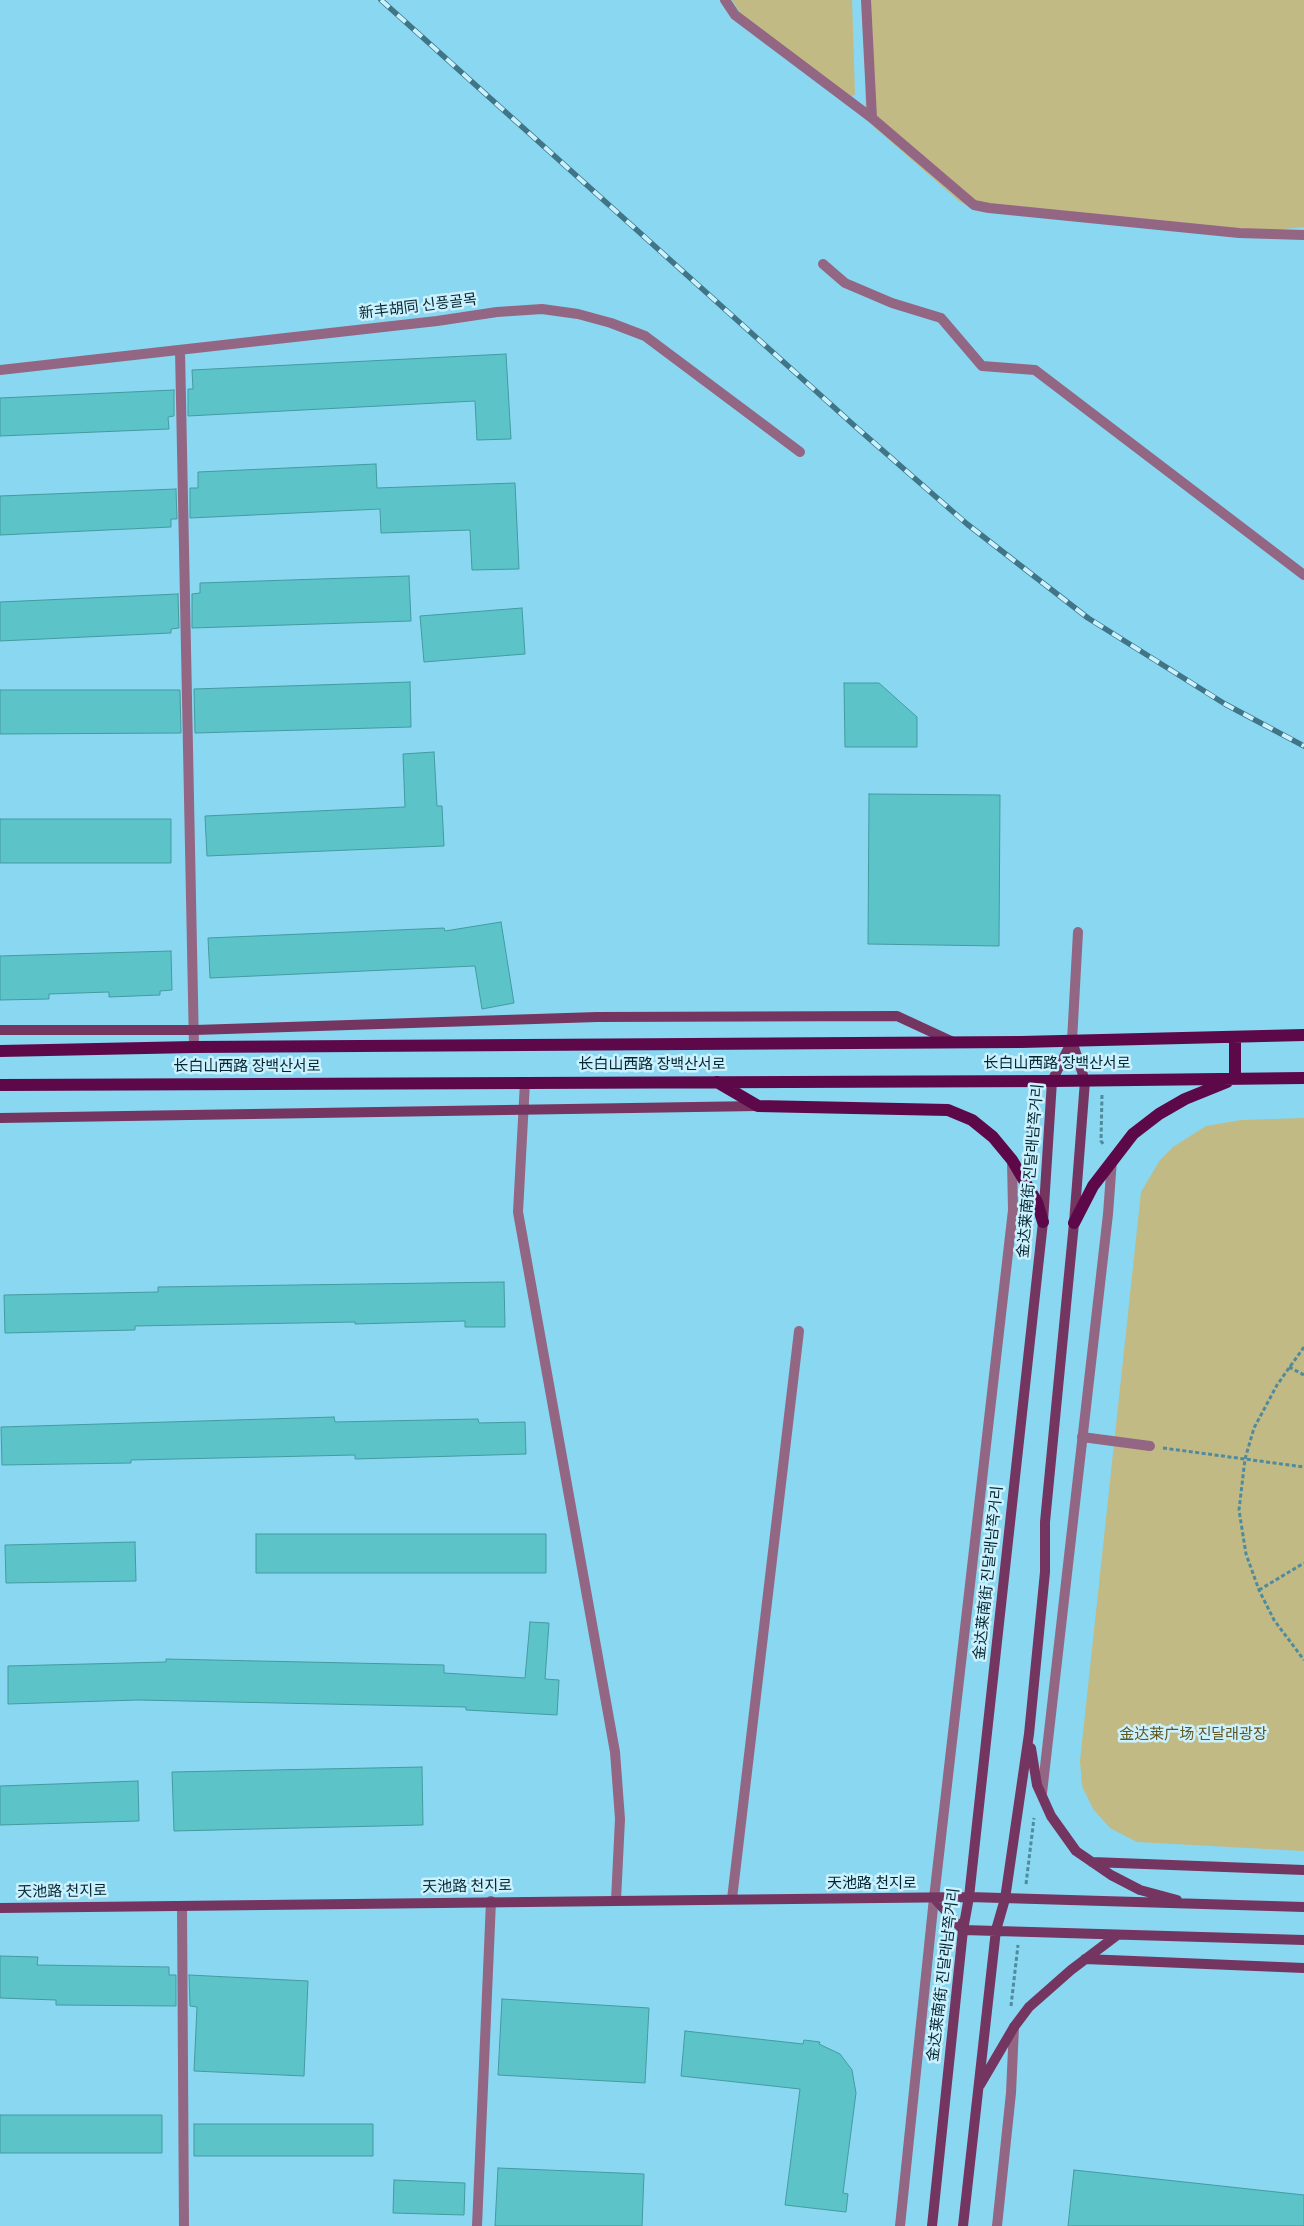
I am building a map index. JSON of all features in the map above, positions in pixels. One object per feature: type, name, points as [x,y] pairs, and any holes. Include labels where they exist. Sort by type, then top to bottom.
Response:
[{"type":"main road","name":"长白山西路 장백산서로","points":[[0,1030],[195,1030],[598,1017],[897,1016],[951,1042]]},
{"type":"main road","name":"长白山西路 장백산서로","points":[[0,1051],[194,1047],[1072,1041],[1304,1035]]},
{"type":"main road","points":[[1074,1223],[1093,1186],[1112,1158],[1133,1134],[1160,1114],[1186,1099],[1235,1079],[1235,1037]]},
{"type":"main road","points":[[963,2226],[996,1930],[1005,1900],[1029,1734],[1045,1572],[1045,1522],[1074,1223],[1085,1080],[1072,1041]]},
{"type":"main road","name":"金达莱南街 진달래남쪽거리","points":[[932,2226],[963,1930],[969,1897],[1043,1222],[1052,1081],[1072,1041]]},
{"type":"main road","name":"长白山西路 장백산서로","points":[[0,1085],[1052,1081],[1304,1078]]},
{"type":"main road","points":[[718,1082],[758,1106]]},
{"type":"main road","points":[[0,1118],[758,1106],[948,1110],[972,1120],[993,1138],[1012,1160],[1037,1202],[1043,1222]]},
{"type":"main road","points":[[1029,1734],[1037,1785],[1051,1816],[1071,1844],[1091,1862],[1140,1890],[1193,1905]]},
{"type":"main road","points":[[1091,1862],[1304,1870]]},
{"type":"main road","name":"天池路 천지로","points":[[0,1908],[969,1897],[1005,1900],[1304,1907]]},
{"type":"main road","name":"天池路 천지로","points":[[934,1898],[963,1930]]},
{"type":"main road","points":[[963,1930],[1116,1936],[1304,1940]]},
{"type":"main road","points":[[977,2091],[1014,2027],[1029,2007],[1085,1959],[1116,1936]]},
{"type":"main road","points":[[1085,1959],[1304,1968]]},
{"type":"street","points":[[725,0],[735,15],[872,118],[974,205],[1229,232],[1304,235]]},
{"type":"street","points":[[866,0],[872,118]]},
{"type":"street","points":[[823,264],[845,283],[892,303],[941,318],[982,366],[1035,370],[1304,575]]},
{"type":"street","name":"新丰胡同 신풍골목","points":[[0,370],[437,321],[497,312],[542,309],[578,314],[611,323],[645,336],[800,452]]},
{"type":"street","points":[[180,350],[194,1047]]},
{"type":"street","points":[[1072,1041],[1078,932]]},
{"type":"street","points":[[525,1082],[518,1212],[615,1752],[620,1819],[616,1900]]},
{"type":"street","points":[[1042,1793],[1108,1214],[1112,1158]]},
{"type":"street","name":"金达莱南街 진달래남쪽거리","points":[[900,2226],[934,1898],[1012,1210],[1012,1160]]},
{"type":"street","points":[[732,1899],[799,1331]]},
{"type":"street","points":[[1082,1438],[1150,1446]]},
{"type":"street","points":[[477,2226],[491,1902]]},
{"type":"street","points":[[182,1906],[184,2226]]},
{"type":"street","points":[[996,2226],[1011,2093],[1014,2027]]},
{"type":"path","points":[[1103,1080],[1101,1142],[1112,1158]]},
{"type":"path","name":"金达莱南街 진달래남쪽거리","points":[[1012,1160],[1027,1151],[1032,1081]]},
{"type":"path","points":[[1304,1347],[1264,1406],[1254,1428],[1245,1459],[1239,1510],[1246,1554],[1259,1590],[1274,1620],[1304,1660]]},
{"type":"path","points":[[1289,1367],[1304,1375]]},
{"type":"path","points":[[1150,1446],[1304,1467]]},
{"type":"path","points":[[1259,1590],[1304,1563]]},
{"type":"green space","points":[[732,0],[852,0],[855,94],[845,102],[743,17]]},
{"type":"green space","points":[[868,0],[1304,0],[1304,227],[1265,231],[968,206],[960,202],[865,119]]},
{"type":"green space","name":"金达莱广场 진달래광장","points":[[1304,1118],[1304,1851],[1137,1842],[1110,1828],[1093,1809],[1082,1786],[1080,1761],[1141,1192],[1160,1160],[1173,1147],[1206,1126],[1241,1120]]},
{"type":"building","points":[[506,354],[511,439],[477,440],[475,401],[188,416],[188,389],[193,389],[192,370]]},
{"type":"building","points":[[174,390],[174,416],[168,417],[169,429],[0,436],[0,398]]},
{"type":"building","points":[[376,464],[377,488],[515,483],[519,569],[472,570],[470,530],[381,533],[380,509],[190,518],[190,488],[198,488],[198,472]]},
{"type":"building","points":[[176,489],[177,519],[171,519],[171,527],[0,535],[0,496]]},
{"type":"building","points":[[409,576],[411,621],[192,628],[192,594],[200,593],[200,583]]},
{"type":"building","points":[[178,594],[179,628],[171,629],[171,633],[0,641],[0,602]]},
{"type":"building","points":[[522,608],[525,654],[424,662],[420,616]]},
{"type":"building","points":[[410,682],[411,727],[195,733],[194,689]]},
{"type":"building","points":[[844,683],[879,683],[917,717],[917,747],[845,747]]},
{"type":"building","points":[[0,690],[180,690],[181,733],[0,734]]},
{"type":"building","points":[[434,752],[437,806],[442,806],[444,846],[207,856],[205,816],[405,807],[403,754]]},
{"type":"building","points":[[869,794],[1000,795],[999,946],[868,944]]},
{"type":"building","points":[[0,819],[171,819],[171,863],[0,863]]},
{"type":"building","points":[[501,922],[514,1003],[482,1009],[475,966],[210,978],[208,938],[444,928],[445,931]]},
{"type":"building","points":[[171,951],[172,990],[160,991],[160,995],[109,997],[109,992],[49,994],[49,999],[0,1000],[0,956]]},
{"type":"building","points":[[504,1282],[505,1327],[465,1327],[465,1321],[355,1324],[355,1322],[135,1326],[135,1330],[5,1333],[4,1295],[158,1292],[158,1287]]},
{"type":"building","points":[[334,1417],[335,1422],[478,1419],[479,1423],[525,1422],[526,1454],[355,1459],[355,1455],[131,1460],[131,1463],[2,1465],[1,1427]]},
{"type":"building","points":[[256,1534],[546,1534],[546,1573],[256,1573]]},
{"type":"building","points":[[135,1542],[136,1581],[6,1583],[5,1545]]},
{"type":"building","points":[[530,1622],[549,1623],[545,1679],[559,1680],[557,1715],[466,1710],[466,1707],[138,1700],[8,1704],[8,1666],[166,1662],[166,1659],[444,1665],[444,1673],[525,1678]]},
{"type":"building","points":[[422,1767],[423,1825],[174,1831],[172,1772]]},
{"type":"building","points":[[138,1781],[139,1821],[0,1825],[0,1786]]},
{"type":"building","points":[[0,1956],[38,1957],[37,1965],[169,1967],[169,1975],[176,1975],[176,2006],[56,2005],[56,2000],[0,1998]]},
{"type":"building","points":[[189,1975],[308,1981],[304,2076],[194,2071],[197,2007],[190,2006]]},
{"type":"building","points":[[502,1999],[649,2008],[645,2083],[498,2075]]},
{"type":"building","points":[[685,2031],[803,2044],[804,2040],[820,2042],[819,2044],[840,2054],[852,2070],[856,2093],[843,2193],[848,2194],[846,2212],[785,2205],[800,2089],[681,2076]]},
{"type":"building","points":[[0,2115],[162,2115],[162,2153],[0,2153]]},
{"type":"building","points":[[194,2124],[373,2124],[373,2156],[194,2156]]},
{"type":"building","points":[[498,2168],[644,2174],[642,2226],[495,2226]]},
{"type":"building","points":[[1074,2170],[1304,2195],[1304,2226],[1068,2226]]},
{"type":"building","points":[[394,2180],[465,2183],[464,2215],[393,2213]]},
{"type":"railway","points":[[381,0],[857,428],[967,524],[1088,618],[1225,704],[1304,746]]}]
